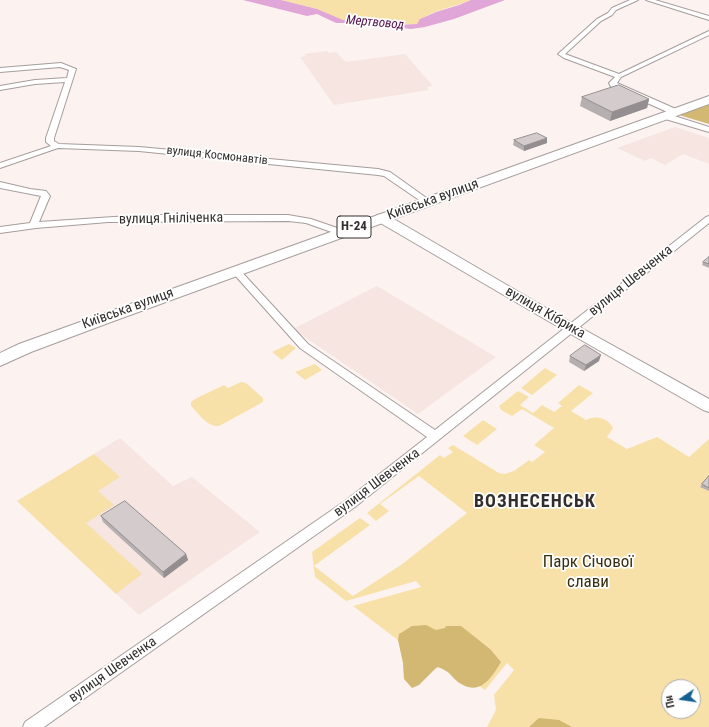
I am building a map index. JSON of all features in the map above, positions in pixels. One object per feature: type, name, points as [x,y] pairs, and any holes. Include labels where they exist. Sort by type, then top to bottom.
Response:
[{"type":"main road","name":"Київська вулиця","points":[[0,360],[32,345],[235,270],[709,100]]},
{"type":"main road","name":"вулиця Кібрика","points":[[382,218],[572,329],[709,406]]},
{"type":"street","points":[[619,76],[561,54],[599,20],[610,14],[614,9],[635,0]]},
{"type":"street","points":[[649,0],[709,18]]},
{"type":"street","points":[[709,33],[619,76],[613,83],[614,85],[670,114],[709,130]]},
{"type":"street","points":[[0,70],[61,65],[73,69],[50,138],[50,142],[57,146]]},
{"type":"street","points":[[0,88],[56,79],[70,80]]},
{"type":"street","points":[[670,114],[709,127]]},
{"type":"street","name":"вулиця Космонавтів","points":[[0,166],[57,146],[138,149],[378,172],[387,174],[428,202]]},
{"type":"street","points":[[0,185],[30,192],[43,193],[46,196],[34,224]]},
{"type":"street","name":"вулиця Гніліченка","points":[[0,230],[34,224],[136,218],[288,218],[308,221],[340,232]]},
{"type":"street","name":"вулиця Шевченка","points":[[31,727],[350,504],[709,219]]},
{"type":"street","points":[[235,270],[304,346],[436,437]]},
{"type":"shaded area","points":[[327,51],[329,53],[336,52],[346,62],[405,54],[433,86],[427,87],[429,90],[334,105],[300,57],[306,56],[304,54]]},
{"type":"shaded area","points":[[709,104],[709,124],[679,115]]},
{"type":"shaded area","points":[[675,127],[709,138],[709,164],[683,154],[665,165],[651,158],[645,161],[617,148]]},
{"type":"shaded area","points":[[377,286],[496,357],[418,414],[293,329]]},
{"type":"shaded area","points":[[120,438],[173,486],[192,477],[260,532],[139,615],[17,501]]},
{"type":"shaded area","points":[[426,625],[436,630],[445,628],[446,626],[461,626],[490,649],[501,662],[490,678],[481,686],[470,687],[463,685],[449,673],[437,667],[419,685],[412,688],[404,679],[403,663],[398,640],[399,634],[412,626]]},
{"type":"shaded area","points":[[539,718],[559,720],[572,727],[529,727]]},
{"type":"green space","points":[[281,0],[471,0],[427,16],[417,24],[399,25],[341,20],[317,9]]},
{"type":"green space","points":[[289,344],[296,348],[282,360],[272,352]]},
{"type":"green space","points":[[315,364],[322,370],[305,380],[295,372]]},
{"type":"green space","points":[[545,368],[557,375],[532,395],[521,388]]},
{"type":"green space","points":[[241,382],[246,383],[263,398],[263,402],[221,425],[217,426],[208,423],[191,406],[191,402],[195,399],[224,385],[228,388]]},
{"type":"green space","name":"Парк Січової слави","points":[[579,385],[593,393],[571,411],[586,420],[590,418],[601,418],[608,422],[613,428],[607,437],[627,449],[657,437],[689,457],[709,439],[709,727],[487,727],[496,710],[494,695],[514,670],[507,663],[485,690],[444,661],[436,669],[353,606],[421,587],[416,581],[346,601],[315,577],[312,552],[360,518],[370,525],[314,566],[353,596],[401,565],[467,513],[419,476],[380,504],[389,511],[376,521],[367,513],[440,455],[444,458],[453,452],[448,448],[453,445],[499,473],[505,474],[514,471],[529,460],[532,462],[545,452],[534,445],[554,428],[522,409],[512,416],[501,410],[499,406],[518,391],[529,397],[520,405],[533,413],[542,405],[554,412],[562,406],[558,403]]},
{"type":"green space","points":[[483,420],[497,429],[477,445],[463,436]]},
{"type":"green space","points":[[94,454],[120,477],[98,491],[114,505],[86,523],[142,574],[116,594],[17,501]]},
{"type":"water","name":"Мертвовод","points":[[243,0],[281,0],[317,9],[343,20],[399,25],[417,24],[420,19],[471,0],[505,0],[454,19],[425,27],[411,29],[358,23],[336,23],[317,14],[307,16]]},
{"type":"building","points":[[619,85],[649,99],[612,112],[582,97]]},
{"type":"building","points":[[537,133],[547,138],[524,146],[514,140]]},
{"type":"building","points":[[709,257],[709,264],[703,262]]},
{"type":"building","points":[[585,345],[601,355],[586,365],[570,356]]},
{"type":"building","points":[[709,476],[709,488],[702,484]]},
{"type":"building","points":[[125,501],[186,554],[163,572],[101,516]]},
{"type":"district","name":"ВОЗНЕСЕНСЬК","points":[[535,502]]}]
